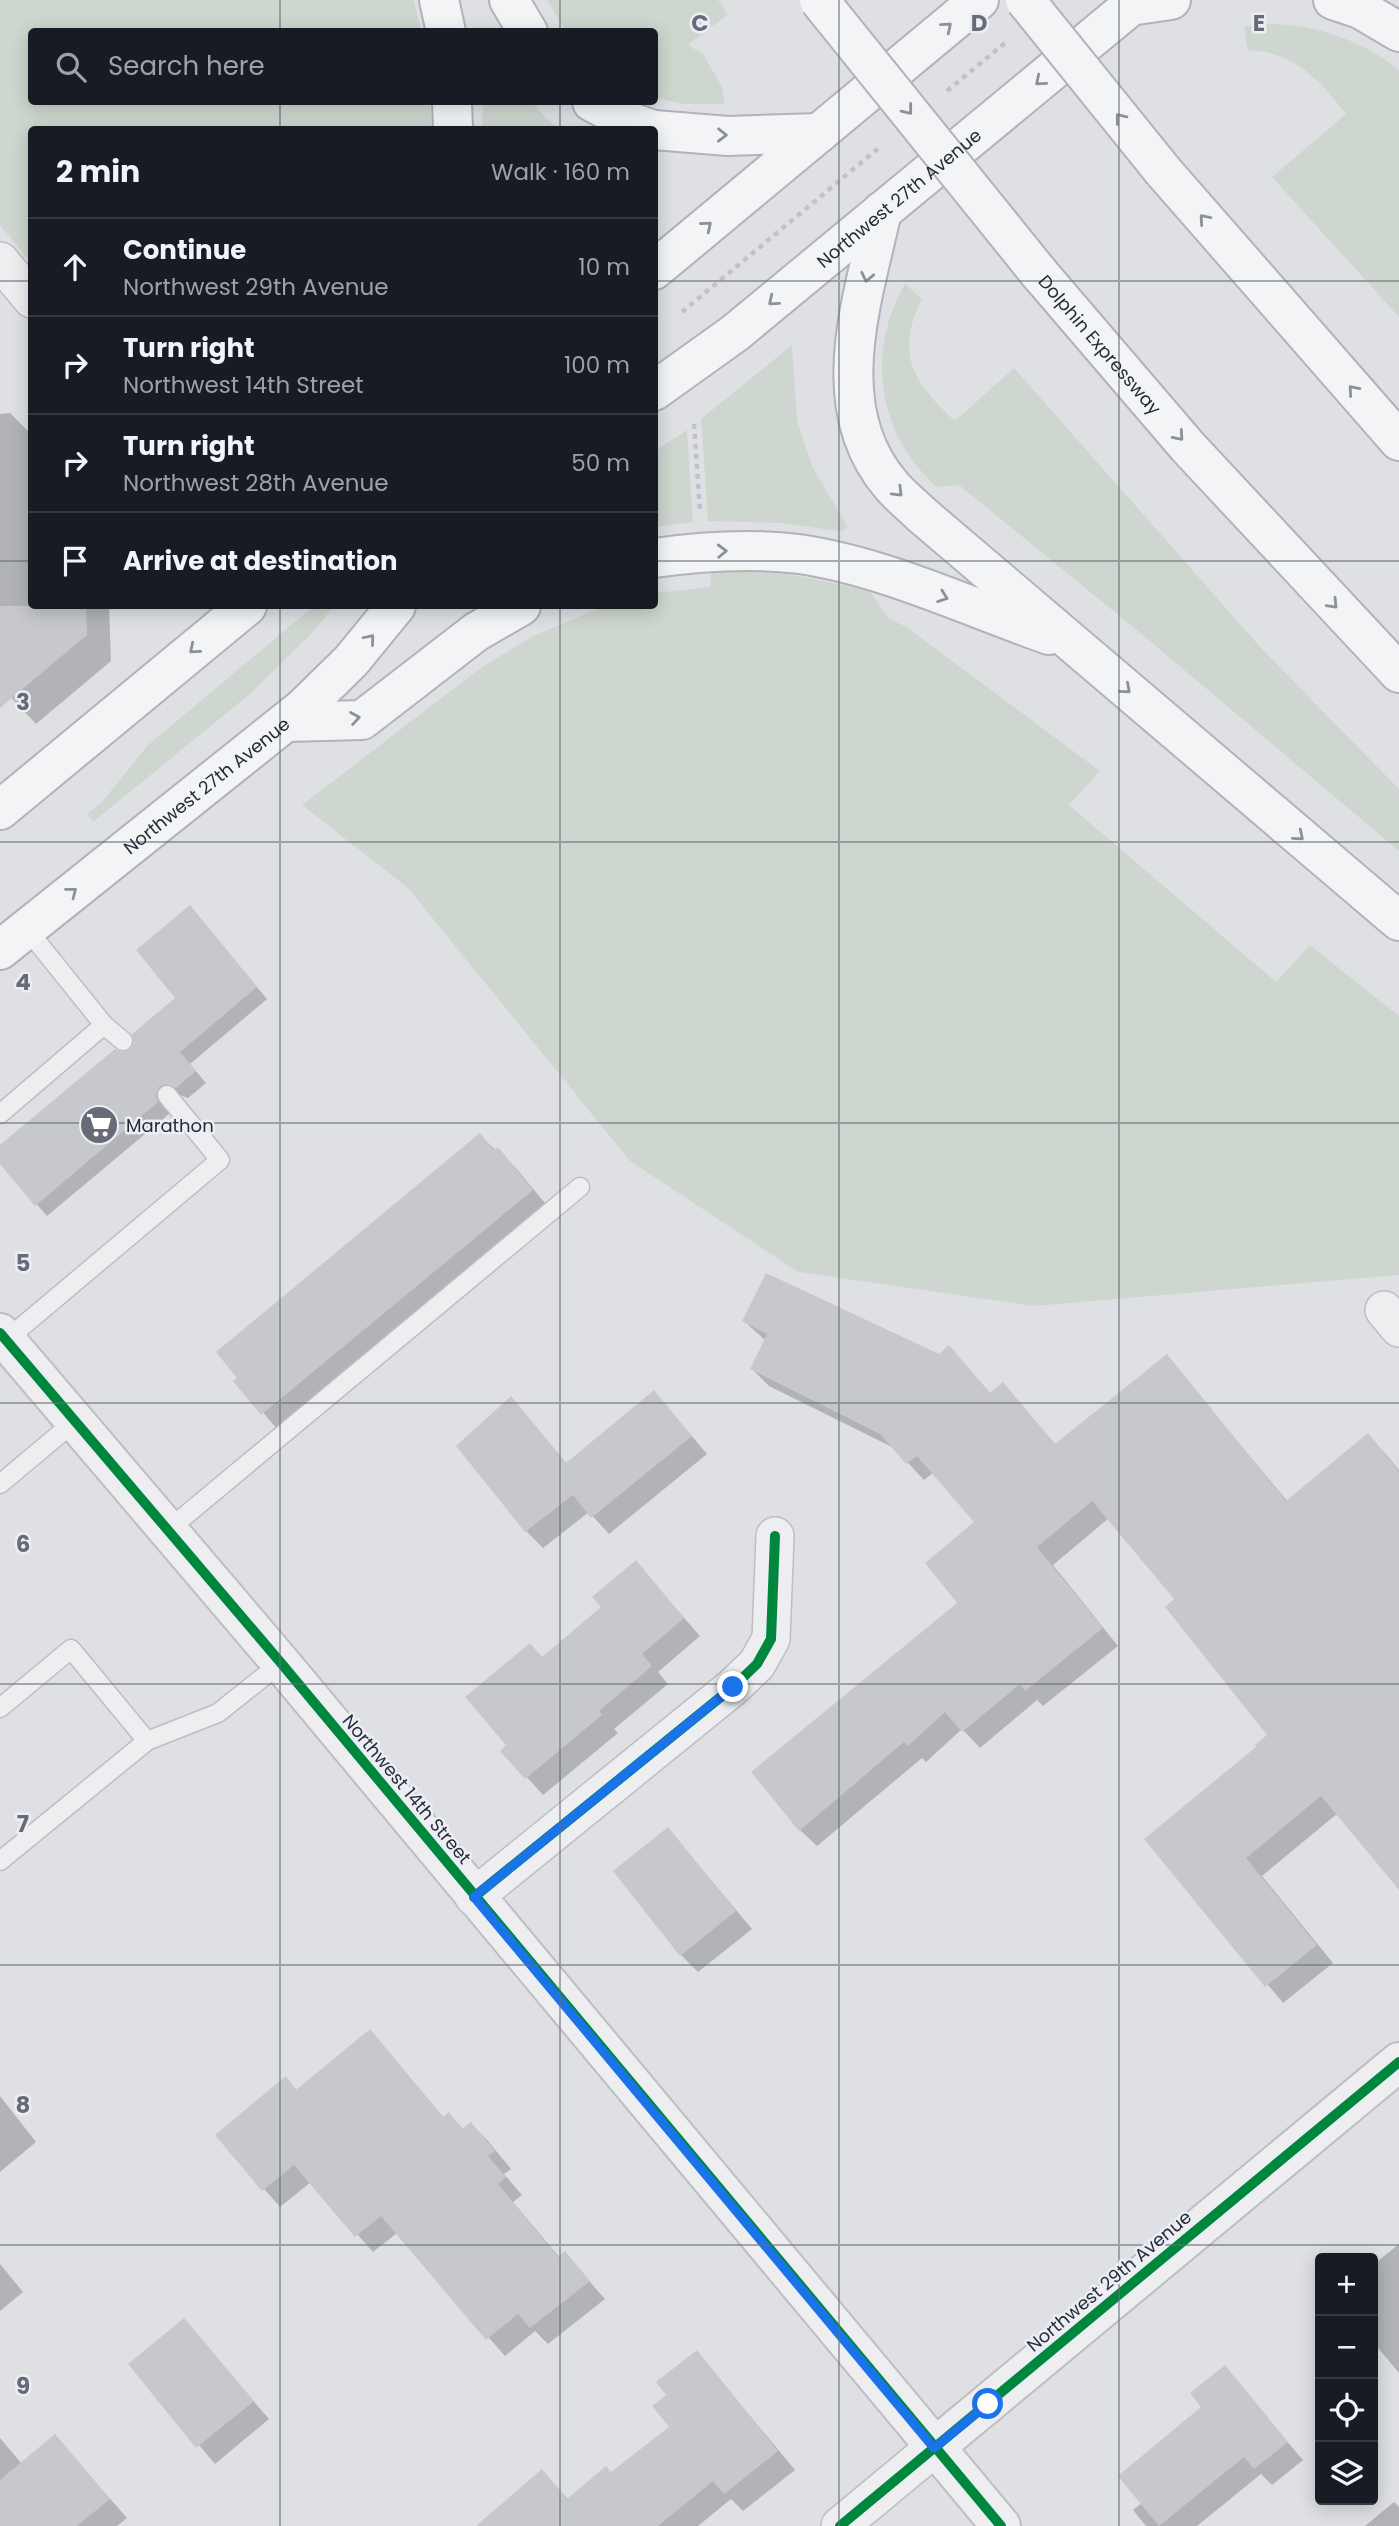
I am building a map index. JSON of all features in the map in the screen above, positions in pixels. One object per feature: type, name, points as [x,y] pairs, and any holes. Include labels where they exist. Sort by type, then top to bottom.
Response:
[{"type":"highway","points":[[439,0],[445,28]]},
{"type":"highway","points":[[509,0],[526,28]]},
{"type":"highway","name":"Dolphin Expressway","points":[[819,0],[1039,273],[1188,447],[1399,673]]},
{"type":"highway","points":[[658,267],[979,0]]},
{"type":"highway","points":[[1025,0],[1163,171],[1399,441]]},
{"type":"highway","points":[[1134,3],[1171,0]]},
{"type":"highway","points":[[1333,0],[1360,9],[1399,32]]},
{"type":"highway","name":"Northwest 27th Avenue","points":[[658,388],[734,333],[1134,3]]},
{"type":"highway","points":[[452,105],[453,126]]},
{"type":"highway","points":[[598,105],[642,126]]},
{"type":"highway","points":[[658,130],[728,136],[820,133]]},
{"type":"highway","points":[[882,211],[854,339],[852,378],[857,416],[870,452],[890,483],[922,515],[1399,921]]},
{"type":"highway","points":[[658,558],[741,550],[799,554],[854,565],[1074,644]]},
{"type":"highway","points":[[0,810],[243,609]]},
{"type":"highway","name":"Northwest 27th Avenue","points":[[13,939],[287,722],[351,661],[394,609]]},
{"type":"highway","points":[[287,722],[362,720],[476,632],[516,609]]},
{"type":"street","points":[[0,261],[28,294]]},
{"type":"street","name":"Northwest 14th Street","points":[[3,1336],[281,1664],[1001,2526]]},
{"type":"street","points":[[474,1897],[733,1687],[757,1664],[771,1639],[775,1536]]},
{"type":"street","name":"Northwest 29th Avenue","points":[[840,2526],[1399,2062]]},
{"type":"lane","points":[[13,939],[124,1041]]},
{"type":"lane","points":[[0,1114],[104,1025]]},
{"type":"lane","points":[[3,1336],[220,1160],[167,1095]]},
{"type":"lane","points":[[167,1530],[579,1186]]},
{"type":"lane","points":[[0,1484],[74,1422]]},
{"type":"lane","points":[[0,1708],[71,1649],[148,1741]]},
{"type":"lane","points":[[0,1861],[148,1741],[218,1713],[281,1664]]},
{"type":"path","points":[[939,98],[1014,36]]},
{"type":"path","points":[[682,312],[886,143]]},
{"type":"path","points":[[676,304],[689,320]]},
{"type":"path","points":[[694,424],[701,522]]},
{"type":"shaded area","points":[[0,0],[414,0],[420,28],[28,28],[28,105],[430,105],[432,126],[28,126],[28,259],[0,225]]},
{"type":"shaded area","points":[[547,0],[718,0],[728,14],[688,45],[703,54],[722,87],[725,104],[685,104],[658,99],[658,28],[564,28]]},
{"type":"shaded area","points":[[1272,24],[1323,31],[1339,36],[1371,51],[1399,70],[1399,317],[1272,177],[1346,114],[1315,79],[1292,62],[1279,56],[1248,50],[1244,27]]},
{"type":"shaded area","points":[[483,105],[534,105],[554,126],[482,126]]},
{"type":"shaded area","points":[[905,284],[922,299],[914,318],[909,352],[919,380],[929,394],[955,421],[1014,368],[1262,649],[1399,789],[1399,851],[1144,636],[959,485],[937,487],[917,466],[901,443],[890,418],[882,365],[892,310]]},
{"type":"shaded area","points":[[792,345],[797,420],[813,468],[848,527],[842,532],[783,523],[708,521],[701,419]]},
{"type":"shaded area","points":[[687,430],[693,522],[658,527],[658,449]]},
{"type":"shaded area","points":[[711,571],[783,573],[869,590],[888,618],[908,628],[1100,771],[1069,805],[1276,982],[1310,945],[1399,1016],[1399,1275],[1034,1306],[798,1272],[630,1161],[408,888],[302,805],[482,667],[533,636],[597,609],[658,609],[658,593],[710,587]]},
{"type":"shaded area","points":[[310,609],[332,609],[312,633],[250,694],[93,822],[87,814],[101,803],[148,745]]},
{"type":"building","points":[[0,606],[86,609],[87,635],[0,708]]},
{"type":"building","name":"Marathon","points":[[190,905],[257,987],[180,1052],[196,1071],[176,1088],[166,1084],[159,1087],[156,1096],[158,1102],[35,1206],[0,1164],[0,1145],[115,1049],[122,1052],[131,1049],[134,1042],[132,1034],[175,998],[136,950]]},
{"type":"building","points":[[480,1133],[494,1150],[498,1147],[533,1190],[261,1415],[233,1381],[237,1378],[216,1352]]},
{"type":"building","points":[[766,1273],[939,1354],[949,1345],[990,1393],[1003,1382],[1055,1444],[1167,1354],[1286,1501],[1368,1433],[1399,1471],[1399,1890],[1321,1796],[1246,1858],[1317,1945],[1265,1987],[1144,1839],[1267,1735],[1165,1607],[1174,1599],[1092,1501],[1037,1547],[1103,1628],[1025,1691],[1020,1684],[962,1732],[945,1712],[908,1746],[904,1742],[799,1831],[751,1772],[957,1603],[925,1563],[974,1522],[917,1456],[906,1464],[880,1434],[750,1369],[767,1334],[742,1321]]},
{"type":"building","points":[[654,1390],[692,1436],[591,1518],[573,1495],[525,1532],[456,1446],[511,1396],[566,1463]]},
{"type":"building","points":[[636,1560],[684,1618],[642,1654],[652,1666],[599,1711],[602,1715],[525,1779],[500,1751],[506,1745],[465,1697],[530,1643],[542,1657],[601,1607],[592,1597]]},
{"type":"building","points":[[668,1827],[736,1911],[680,1956],[613,1871]]},
{"type":"building","points":[[370,2029],[443,2117],[449,2112],[462,2129],[471,2122],[495,2151],[488,2156],[506,2177],[498,2184],[558,2257],[565,2251],[590,2281],[530,2328],[518,2314],[486,2340],[381,2216],[355,2237],[294,2165],[262,2191],[215,2135],[286,2076],[296,2090]]},
{"type":"building","points":[[184,2318],[254,2401],[196,2448],[128,2364]]},
{"type":"building","points":[[697,2350],[778,2451],[724,2494],[713,2481],[658,2526],[476,2526],[542,2469],[567,2499],[606,2466],[611,2472],[669,2427],[652,2406],[666,2395],[656,2382]]},
{"type":"building","points":[[1225,2365],[1288,2442],[1254,2469],[1244,2457],[1159,2526],[1118,2476],[1201,2407],[1190,2393]]},
{"type":"building","points":[[55,2434],[110,2499],[77,2526],[0,2526],[0,2480]]},
{"type":"cycle path","points":[[0,1333],[281,1663],[1001,2526]]},
{"type":"cycle path","points":[[474,1897],[733,1687],[757,1664],[771,1639],[775,1536]]},
{"type":"cycle path","points":[[840,2526],[1399,2062]]},
{"type":"place","name":"Marathon","points":[[99,1125]]},
{"type":"route","points":[[733,1687],[474,1897],[934,2448],[988,2404]]}]
